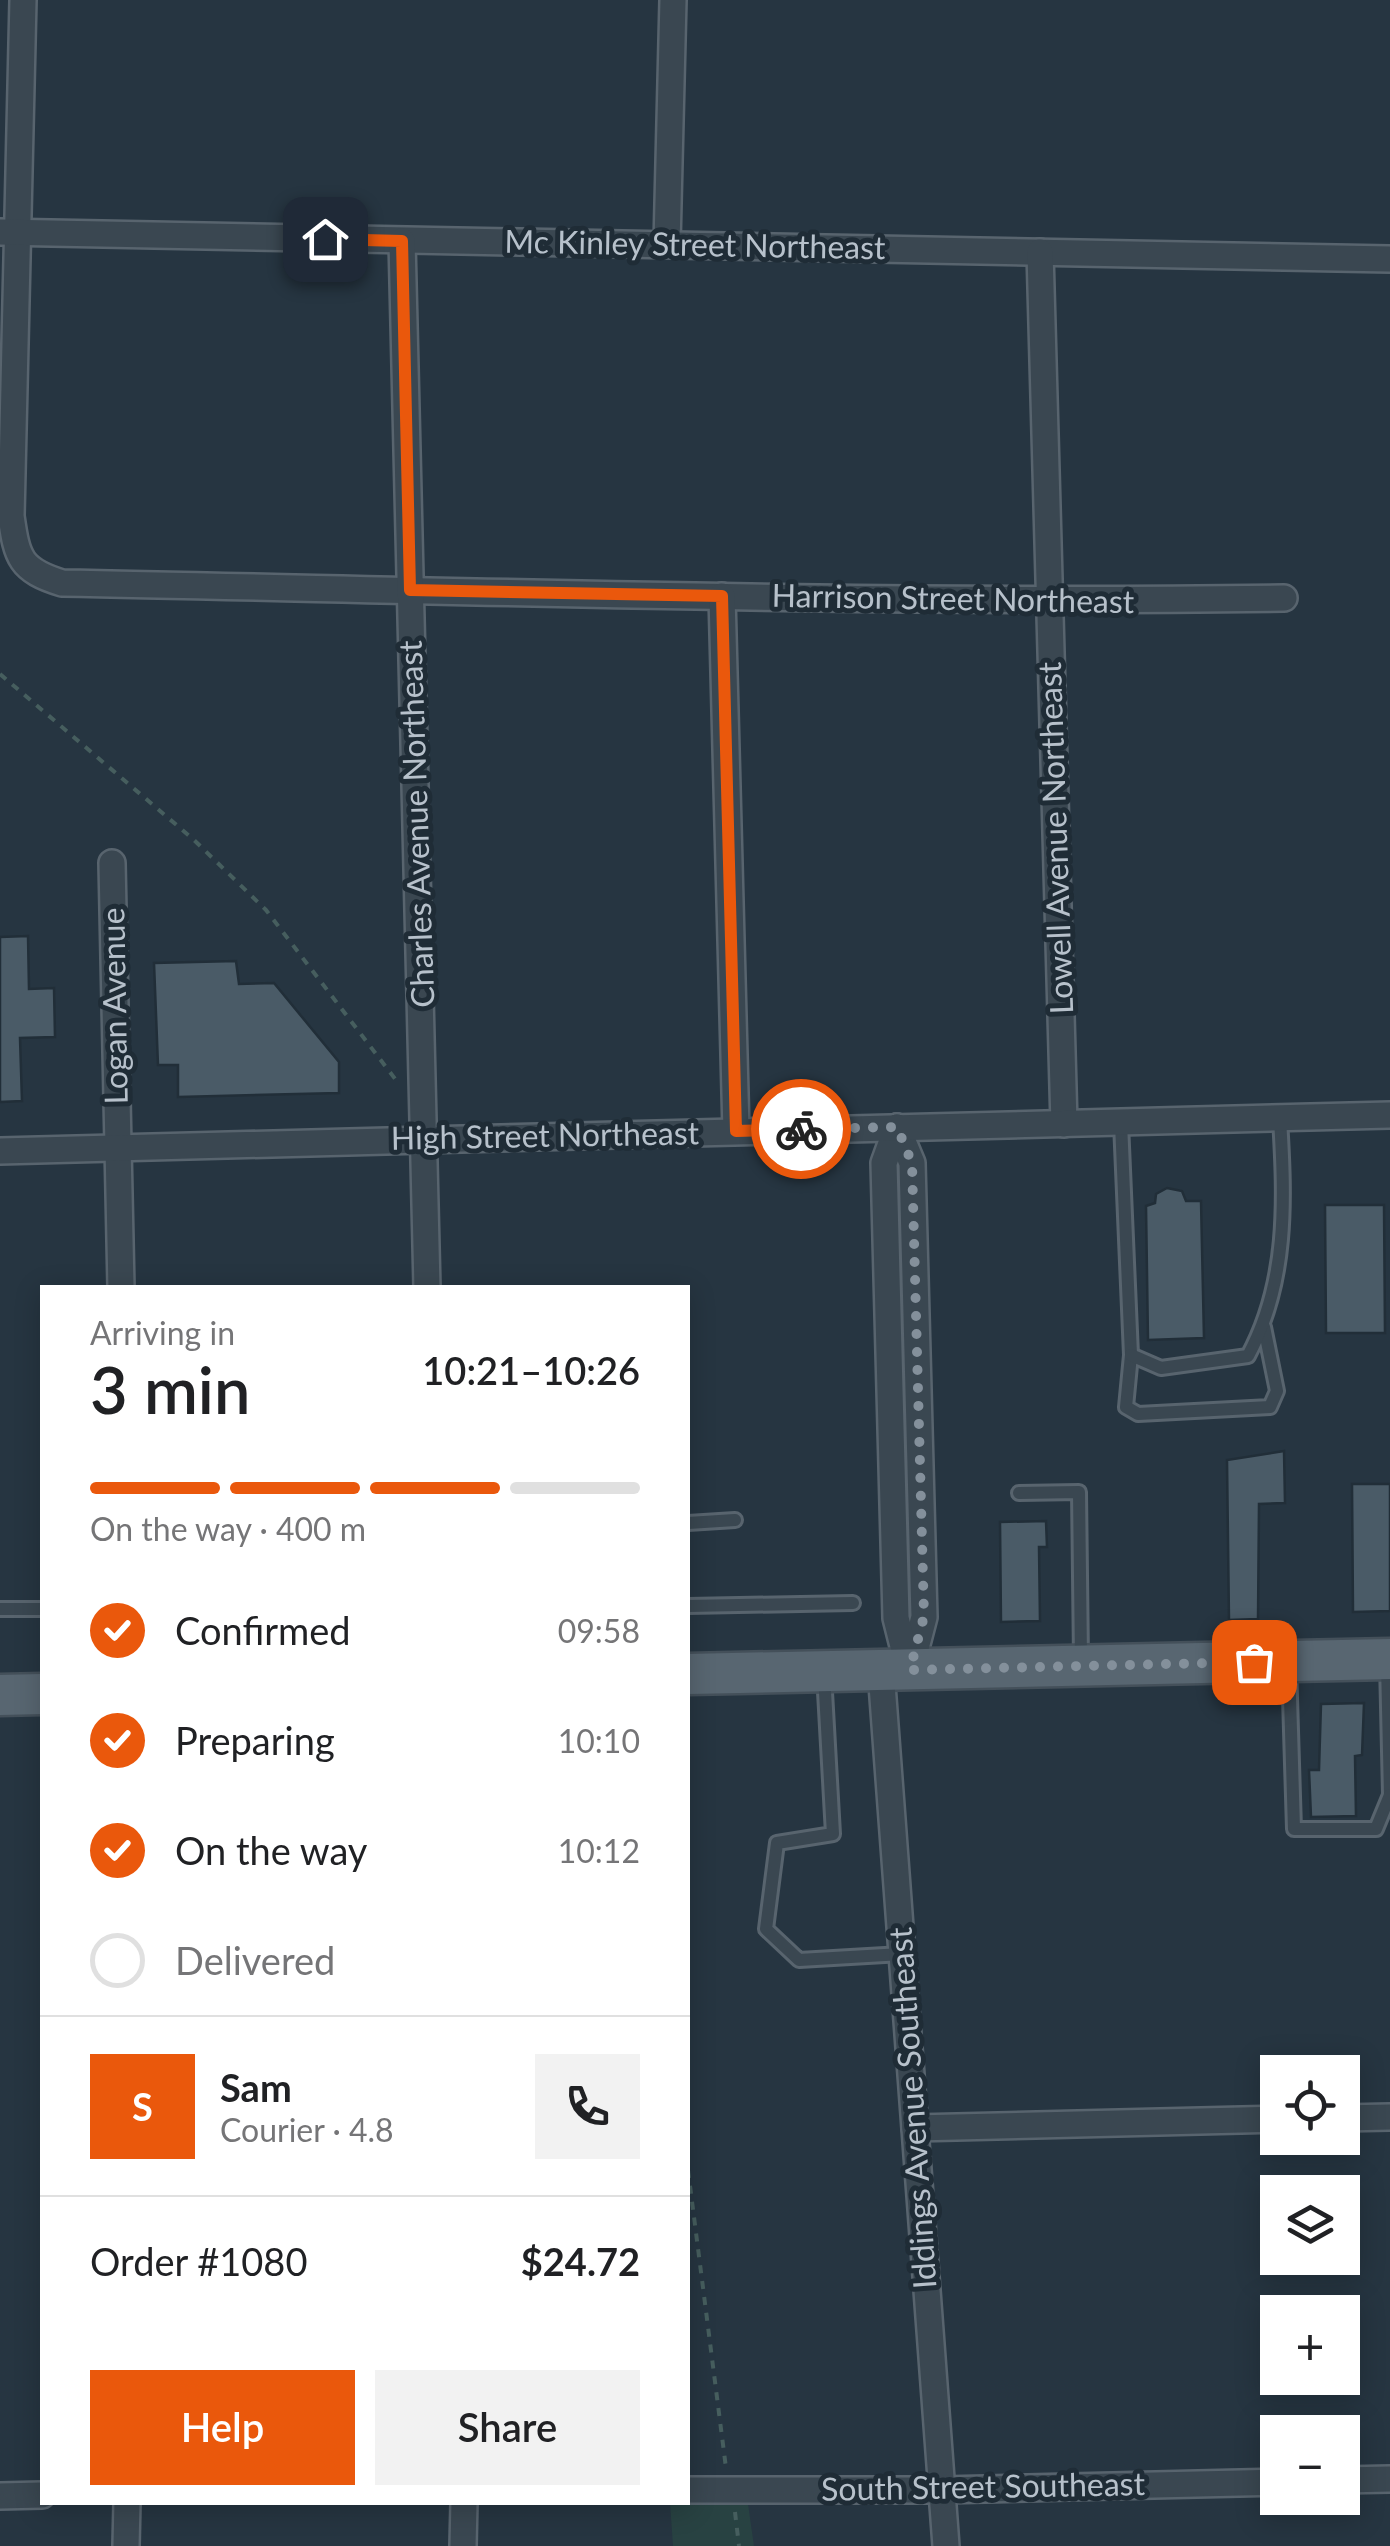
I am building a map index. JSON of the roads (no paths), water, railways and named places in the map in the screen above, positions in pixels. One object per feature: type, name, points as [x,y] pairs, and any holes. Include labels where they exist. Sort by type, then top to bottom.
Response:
[{"type":"main road","points":[[690,1674],[1388,1659]]},
{"type":"main road","points":[[0,1695],[40,1694]]},
{"type":"street","points":[[9,232],[23,0]]},
{"type":"street","points":[[668,244],[673,0]]},
{"type":"street","name":"Mc Kinley Street Northeast","points":[[9,232],[1390,259]]},
{"type":"street","name":"Harrison Street Northeast","points":[[9,232],[11,516],[15,546],[27,567],[39,576],[62,583],[1050,602],[1284,598]]},
{"type":"street","name":"Charles Avenue Northeast","points":[[402,241],[428,1285]]},
{"type":"street","name":"Lowell Avenue Northeast","points":[[1040,252],[1064,1124]]},
{"type":"street","points":[[722,596],[736,1131]]},
{"type":"street","name":"Logan Avenue","points":[[112,864],[120,1285]]},
{"type":"street","name":"High Street Northeast","points":[[0,1151],[1390,1114]]},
{"type":"street","name":"Iddings Avenue Southeast","points":[[897,1127],[912,1163],[924,1616],[895,1671],[902,1954],[946,2546]]},
{"type":"street","points":[[1360,2118],[1390,2117]]},
{"type":"street","points":[[915,2128],[1260,2120]]},
{"type":"street","points":[[1360,2480],[1390,2479]]},
{"type":"street","name":"South Street Southeast","points":[[690,2490],[942,2490],[1260,2482]]},
{"type":"street","points":[[0,2496],[40,2496]]},
{"type":"street","points":[[126,2546],[127,2505]]},
{"type":"street","points":[[463,2546],[464,2505]]},
{"type":"lane","points":[[1131,1355],[1161,1368],[1248,1356],[1264,1328],[1280,1264],[1284,1187],[1280,1119]]},
{"type":"lane","points":[[1120,1123],[1131,1355],[1126,1407],[1138,1414],[1270,1407],[1277,1391],[1264,1328]]},
{"type":"lane","points":[[1019,1493],[1079,1492],[1081,1666]]},
{"type":"lane","points":[[690,1523],[734,1520]]},
{"type":"lane","points":[[690,1606],[852,1603]]},
{"type":"lane","points":[[0,1610],[40,1609]]},
{"type":"lane","points":[[1289,1661],[1294,1829],[1376,1829],[1390,1795],[1388,1659]]},
{"type":"lane","points":[[824,1672],[833,1834],[777,1843],[766,1929],[799,1960],[902,1954]]}]
